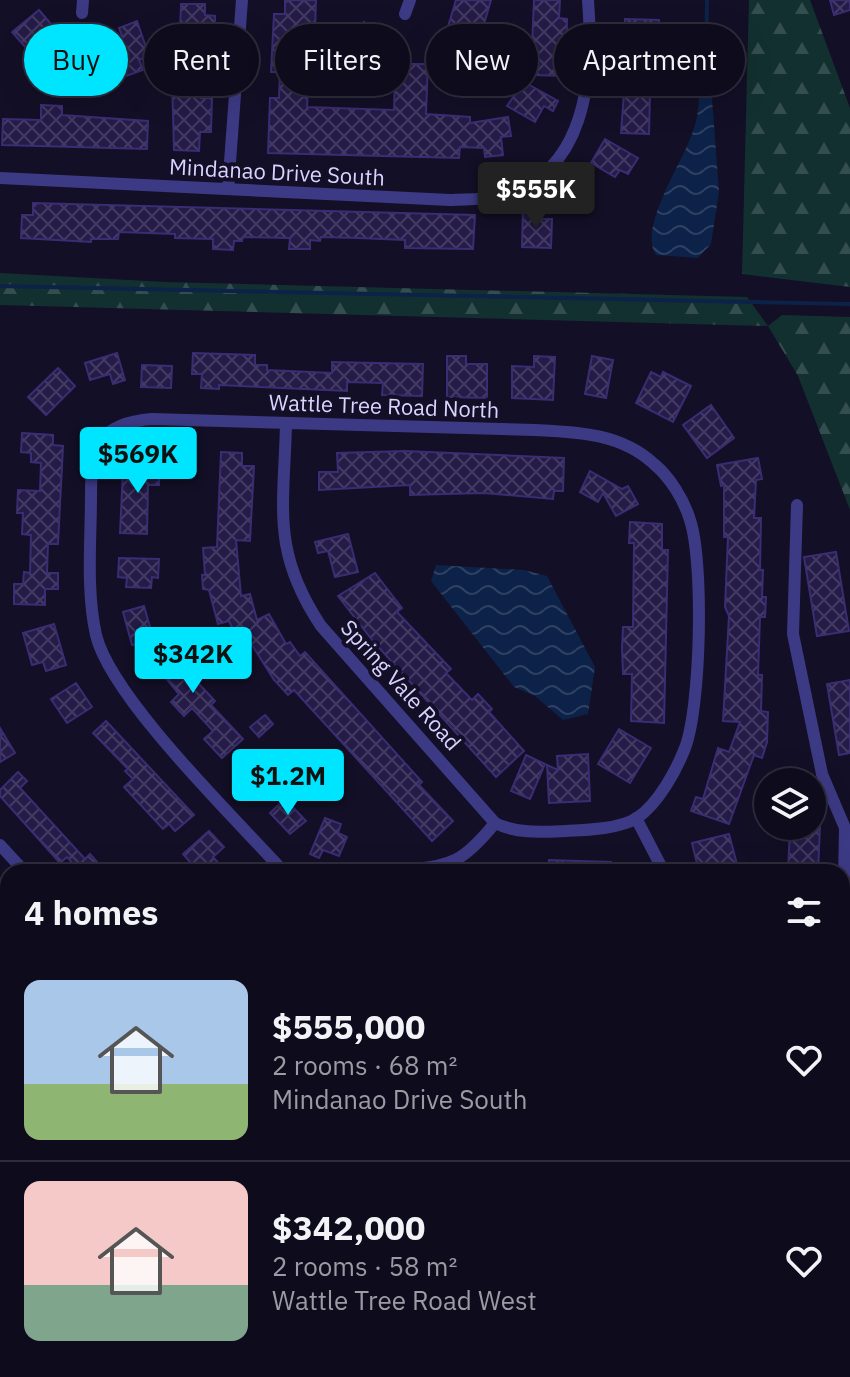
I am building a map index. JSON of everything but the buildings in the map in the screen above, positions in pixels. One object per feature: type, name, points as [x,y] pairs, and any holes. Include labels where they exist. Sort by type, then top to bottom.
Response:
[{"type":"street","points":[[228,189],[242,0]]},
{"type":"street","points":[[405,14],[410,0]]},
{"type":"street","name":"Mindanao Drive South","points":[[0,178],[465,199],[494,197],[516,190],[546,172],[574,137],[581,119],[589,71],[588,0]]},
{"type":"street","name":"Wattle Tree Road North","points":[[277,864],[160,733],[111,671],[97,638],[90,598],[91,472],[98,445],[112,427],[126,421],[595,435],[636,451],[666,477],[681,499],[694,540],[694,694],[685,749],[667,783],[636,818]]},
{"type":"street","name":"Spring Vale Road","points":[[286,424],[283,521],[286,554],[298,592],[321,626],[495,823]]},
{"type":"street","points":[[797,505],[793,634],[822,774],[845,828],[844,864]]},
{"type":"street","points":[[446,864],[453,863],[476,847],[495,823],[513,830],[567,831],[636,818],[660,864]]},
{"type":"street","points":[[0,845],[18,864]]},
{"type":"green space","points":[[749,0],[810,0],[850,108],[850,287],[742,274]]},
{"type":"green space","points":[[0,273],[165,282],[747,297],[768,326],[0,305]]},
{"type":"green space","points":[[782,315],[850,317],[850,510],[798,376],[768,326]]},
{"type":"water","points":[[699,96],[712,96],[719,192],[711,244],[698,258],[656,255],[652,242],[653,227],[665,192],[690,139]]},
{"type":"water","points":[[436,565],[524,570],[547,576],[595,667],[588,714],[563,720],[535,696],[514,687],[431,581]]},
{"type":"waterway","points":[[707,0],[707,24]]},
{"type":"waterway","points":[[0,286],[850,304]]}]
